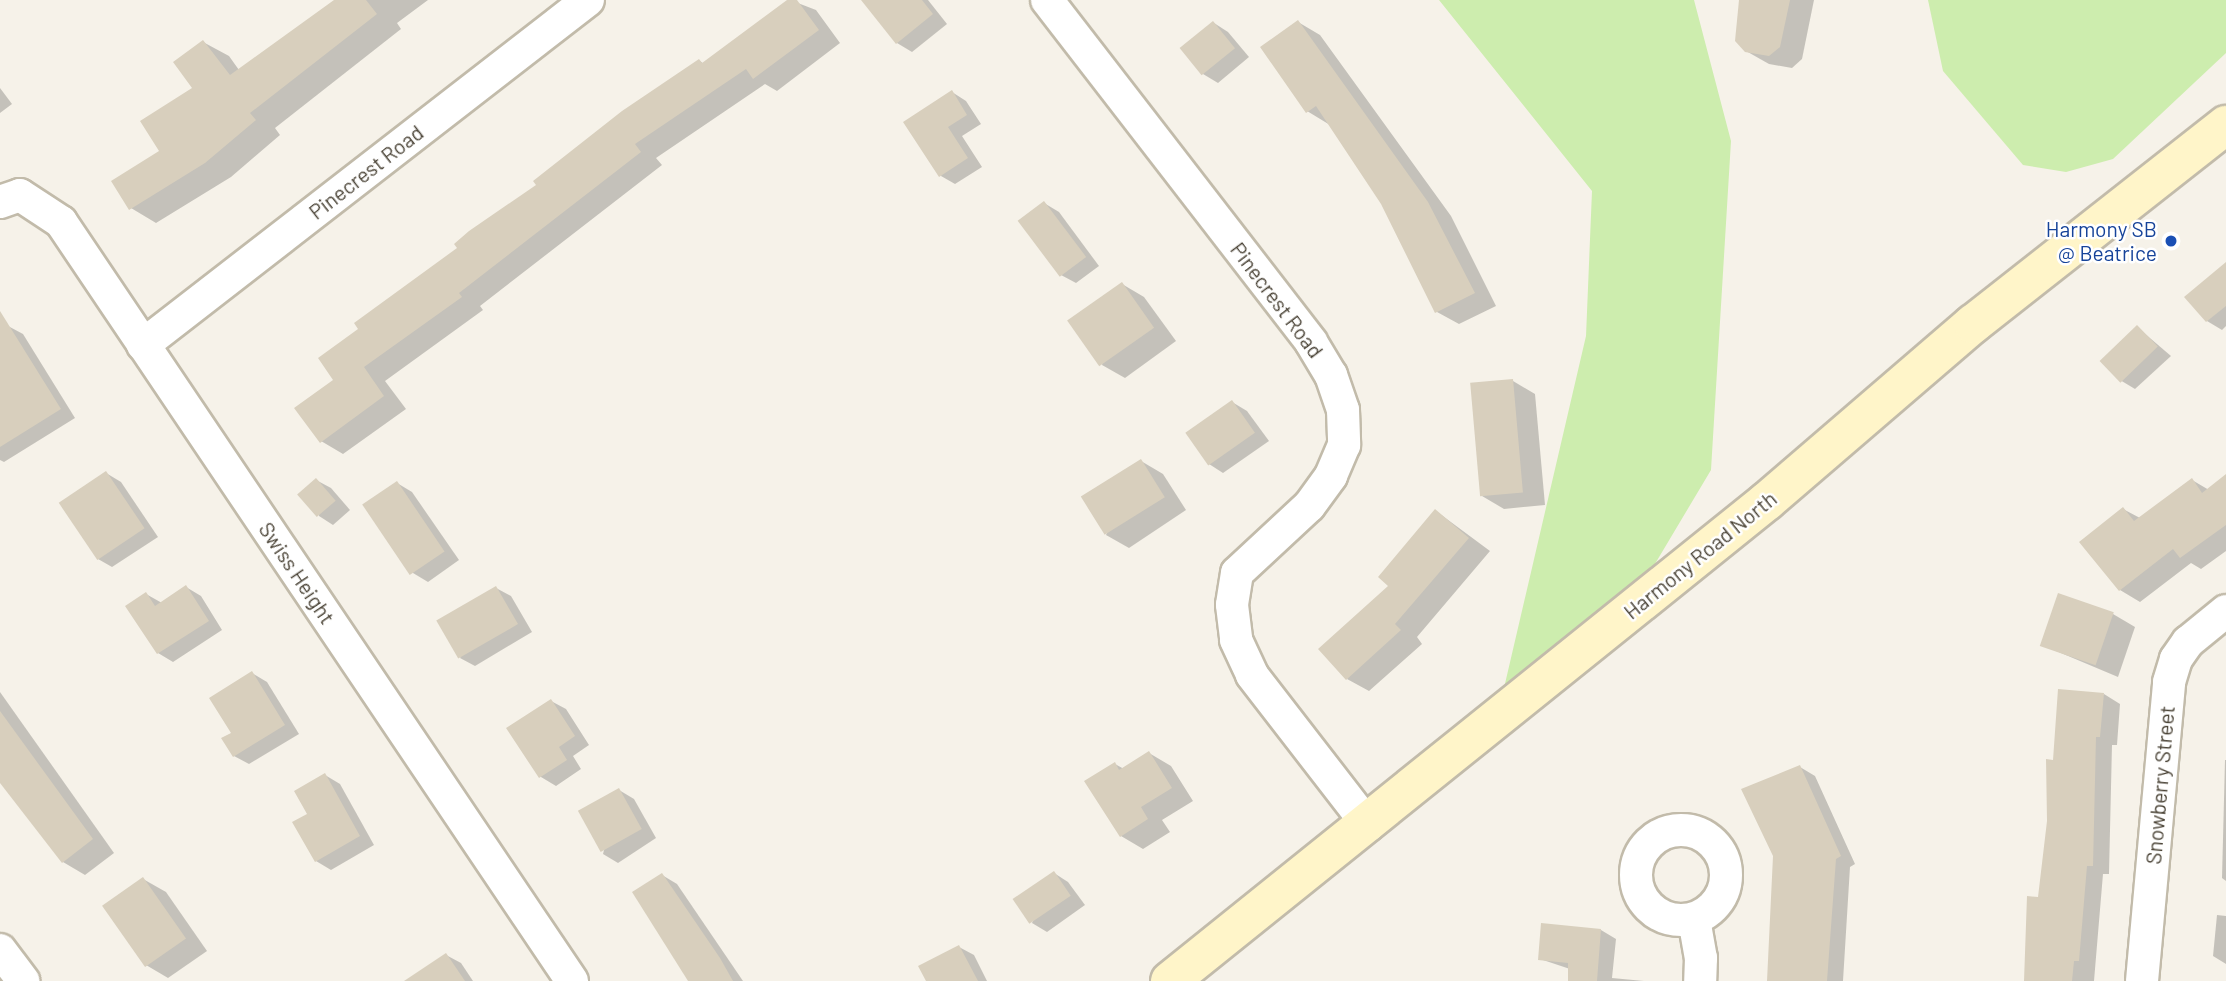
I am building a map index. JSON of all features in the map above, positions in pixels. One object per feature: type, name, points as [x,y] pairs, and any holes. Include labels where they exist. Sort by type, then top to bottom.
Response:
[{"type":"main road","name":"Harmony Road North","points":[[1170,981],[1368,825],[1767,500],[1973,324],[2226,125]]},
{"type":"street","name":"Pinecrest Road","points":[[143,345],[588,0]]},
{"type":"street","name":"Pinecrest Road","points":[[1047,0],[1311,342],[1331,375],[1343,410],[1344,445],[1335,466],[1309,506],[1237,573],[1232,604],[1236,640],[1252,675],[1368,825]]},
{"type":"street","name":"Swiss Height","points":[[0,202],[20,195],[61,222],[572,981]]},
{"type":"street","name":"Snowberry Street","points":[[2142,981],[2169,682],[2176,659],[2188,642],[2226,611]]},
{"type":"street","points":[[1694,919],[1701,958],[1700,981]]},
{"type":"street","points":[[0,950],[23,981]]},
{"type":"green space","points":[[1439,0],[1694,0],[1731,141],[1711,470],[1606,646],[1504,688],[1586,336],[1592,191]]},
{"type":"green space","points":[[1928,0],[2226,0],[2226,53],[2113,159],[2066,172],[2023,165],[1943,71]]},
{"type":"building","points":[[334,0],[366,0],[377,14],[250,113],[256,120],[205,163],[129,210],[111,181],[159,151],[140,121],[192,88],[173,62],[203,40],[230,75]]},
{"type":"building","points":[[787,0],[797,0],[819,30],[753,79],[746,69],[635,144],[641,152],[459,293],[462,297],[364,367],[384,396],[320,443],[294,408],[333,380],[318,358],[358,329],[354,323],[457,248],[454,244],[469,231],[536,185],[533,181],[622,111],[699,59],[702,63]]},
{"type":"building","points":[[861,0],[922,0],[933,14],[896,44]]},
{"type":"building","points":[[1739,0],[1790,0],[1780,47],[1769,56],[1745,52],[1735,41]]},
{"type":"building","points":[[1298,20],[1428,202],[1475,293],[1435,313],[1381,204],[1316,106],[1306,113],[1260,47]]},
{"type":"building","points":[[1213,21],[1235,48],[1202,75],[1180,48]]},
{"type":"building","points":[[952,90],[967,115],[948,127],[968,158],[939,177],[903,122]]},
{"type":"building","points":[[1044,201],[1086,257],[1060,277],[1018,221]]},
{"type":"building","points":[[2226,262],[2226,306],[2206,322],[2184,297]]},
{"type":"building","points":[[1122,282],[1154,328],[1099,366],[1067,320]]},
{"type":"building","points":[[0,311],[61,409],[0,447]]},
{"type":"building","points":[[2137,325],[2158,347],[2120,383],[2100,361]]},
{"type":"building","points":[[1513,379],[1523,493],[1480,496],[1470,383]]},
{"type":"building","points":[[1232,400],[1255,433],[1208,465],[1185,433]]},
{"type":"building","points":[[1141,459],[1165,497],[1105,535],[1081,497]]},
{"type":"building","points":[[106,471],[145,528],[97,560],[59,503]]},
{"type":"building","points":[[2226,474],[2226,525],[2180,558],[2173,549],[2119,591],[2079,542],[2123,507],[2134,521],[2192,478],[2202,493]]},
{"type":"building","points":[[316,478],[336,501],[317,517],[297,494]]},
{"type":"building","points":[[397,481],[445,551],[410,575],[362,504]]},
{"type":"building","points":[[1435,509],[1469,538],[1395,624],[1401,630],[1346,680],[1318,649],[1388,586],[1378,577]]},
{"type":"building","points":[[186,585],[209,621],[157,654],[125,606],[146,592],[155,606]]},
{"type":"building","points":[[496,586],[518,624],[458,659],[436,620]]},
{"type":"building","points":[[2058,593],[2114,612],[2096,665],[2040,646]]},
{"type":"building","points":[[252,671],[285,725],[233,757],[221,738],[231,733],[209,698]]},
{"type":"building","points":[[2058,689],[2104,693],[2100,737],[2096,737],[2093,866],[2087,866],[2079,961],[2074,961],[2072,981],[2024,981],[2027,896],[2038,897],[2047,821],[2046,759],[2053,760]]},
{"type":"building","points":[[551,699],[575,736],[559,747],[567,760],[539,778],[506,728]]},
{"type":"building","points":[[0,711],[93,839],[62,863],[0,783]]},
{"type":"building","points":[[1149,751],[1172,788],[1141,807],[1148,819],[1120,837],[1084,781],[1115,762],[1119,770]]},
{"type":"building","points":[[1800,765],[1841,856],[1836,859],[1827,981],[1767,981],[1773,856],[1741,789]]},
{"type":"building","points":[[325,773],[360,836],[315,862],[292,822],[307,814],[294,791]]},
{"type":"building","points":[[619,788],[642,829],[601,852],[578,811]]},
{"type":"building","points":[[1054,871],[1071,896],[1029,924],[1013,899]]},
{"type":"building","points":[[662,873],[733,981],[688,981],[632,892]]},
{"type":"building","points":[[143,877],[186,938],[145,967],[102,906]]},
{"type":"building","points":[[1541,923],[1601,929],[1597,981],[1568,981],[1568,963],[1538,960]]},
{"type":"building","points":[[959,945],[978,981],[926,981],[918,966]]},
{"type":"building","points":[[446,953],[465,981],[404,981]]},
{"type":"place","name":"Harmony SB @ Beatrice","points":[[2171,241]]}]
